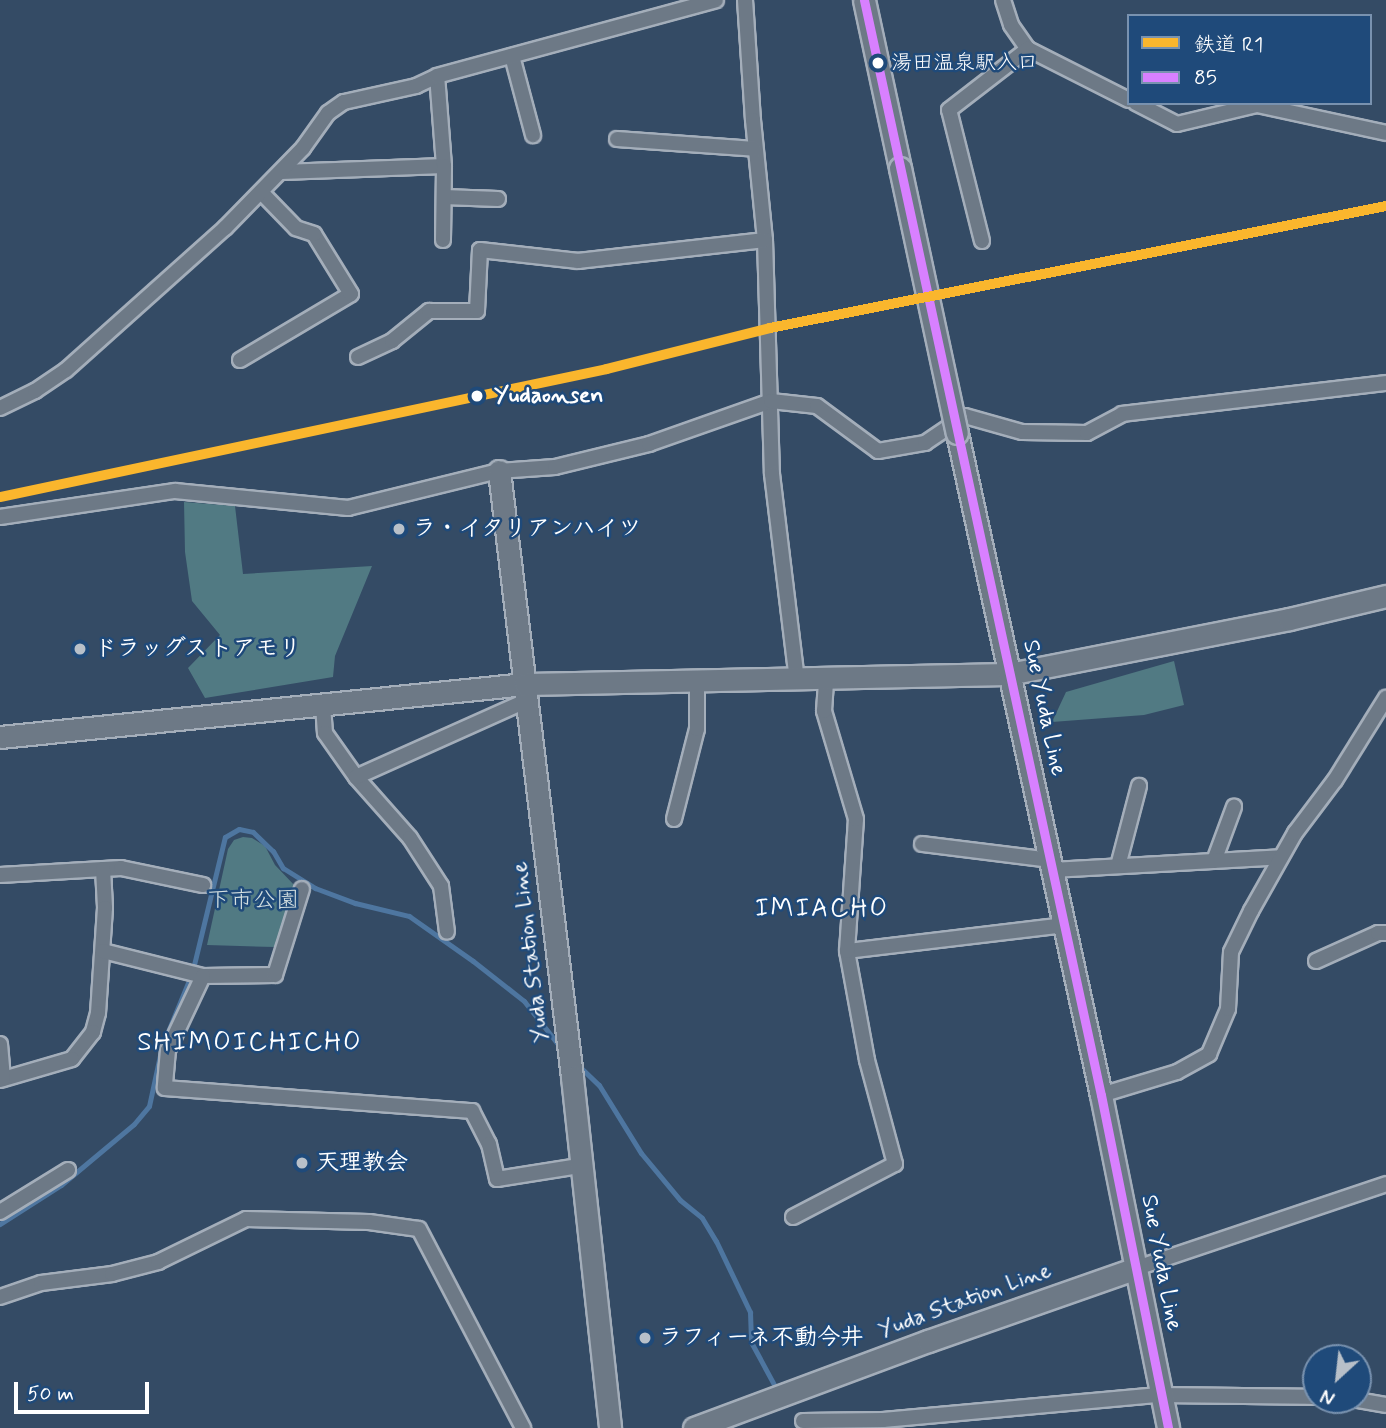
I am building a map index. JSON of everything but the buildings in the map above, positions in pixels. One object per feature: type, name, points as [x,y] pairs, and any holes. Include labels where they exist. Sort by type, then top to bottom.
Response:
[{"type":"main road","name":"Sue Yuda Line","points":[[864,0],[1101,1094],[1137,1268],[1159,1395],[1168,1428]]},
{"type":"main road","name":"Yuda Station Line","points":[[499,471],[570,1063],[579,1166],[610,1428]]},
{"type":"main road","points":[[0,737],[323,705],[526,692],[697,682],[1009,674],[1289,619],[1386,596]]},
{"type":"main road","name":"Yuda Station Line","points":[[694,1428],[928,1341],[1137,1268]]},
{"type":"street","points":[[0,408],[35,391],[66,370],[282,172],[328,113],[344,102],[416,86],[437,76],[716,0]]},
{"type":"street","points":[[745,0],[755,149],[765,240],[772,474],[797,681]]},
{"type":"street","points":[[1003,0],[1011,25],[1028,49],[1127,99]]},
{"type":"street","points":[[982,241],[949,110],[1028,49]]},
{"type":"street","points":[[512,56],[533,135]]},
{"type":"street","points":[[437,76],[444,166],[443,240]]},
{"type":"street","points":[[1140,105],[1177,124],[1256,105],[1386,134]]},
{"type":"street","points":[[617,139],[755,149]]},
{"type":"street","points":[[282,172],[444,166]]},
{"type":"street","points":[[240,360],[351,294],[314,234],[296,228],[261,192]]},
{"type":"street","points":[[444,197],[498,199]]},
{"type":"street","points":[[358,357],[392,341],[429,311],[477,311],[480,250],[578,261],[765,240]]},
{"type":"street","points":[[0,517],[176,491],[348,508],[499,471],[555,467],[649,444],[771,401],[817,406],[878,451],[925,443],[965,416],[1022,432],[1087,433],[1122,414],[1386,383]]},
{"type":"street","points":[[793,1217],[895,1164],[867,1059],[847,951],[856,819],[824,711],[826,680]]},
{"type":"street","points":[[674,819],[697,729],[697,682]]},
{"type":"street","points":[[356,777],[526,692]]},
{"type":"street","points":[[1101,1094],[1177,1072],[1209,1054],[1228,1009],[1231,952],[1281,857],[1382,720],[1386,698]]},
{"type":"street","points":[[323,705],[325,733],[356,777],[410,838],[441,886],[447,932]]},
{"type":"street","points":[[1118,866],[1139,786]]},
{"type":"street","points":[[1214,861],[1234,807]]},
{"type":"street","points":[[922,844],[1051,865],[1118,866],[1281,857]]},
{"type":"street","points":[[0,874],[121,868],[203,885]]},
{"type":"street","points":[[0,1044],[1,1080],[72,1059],[84,1047],[93,1032],[99,1013],[103,951],[103,869]]},
{"type":"street","points":[[103,951],[203,976],[275,975],[302,889]]},
{"type":"street","points":[[847,951],[1064,925]]},
{"type":"street","points":[[1315,961],[1378,933],[1386,933]]},
{"type":"street","points":[[203,976],[169,1050],[165,1088],[472,1111],[489,1144],[497,1179],[579,1166]]},
{"type":"street","points":[[0,1212],[68,1170]]},
{"type":"street","points":[[1137,1268],[1386,1184]]},
{"type":"street","points":[[0,1297],[41,1283],[112,1274],[158,1262],[246,1219],[369,1222],[419,1229],[523,1428]]},
{"type":"street","points":[[803,1421],[883,1420],[1159,1395],[1302,1397]]},
{"type":"green space","points":[[184,502],[235,506],[243,574],[372,566],[335,656],[333,677],[205,698],[188,668],[220,635],[192,601],[185,552]]},
{"type":"green space","points":[[1174,661],[1184,705],[1144,715],[1052,722],[1066,692]]},
{"type":"green space","name":"下市公園","points":[[252,838],[265,846],[275,865],[296,887],[275,947],[207,945],[228,849],[234,840]]},
{"type":"waterway","points":[[0,1224],[61,1185],[134,1124],[149,1106],[162,1046],[192,973],[225,837],[239,829],[253,832],[273,851],[283,868],[315,888],[355,903],[409,916],[524,1001],[561,1048]]},
{"type":"waterway","points":[[578,1065],[599,1085],[641,1153],[680,1200],[702,1218],[750,1312],[751,1342],[777,1390]]},
{"type":"rail line","name":"R1","points":[[0,497],[607,369],[770,328],[1386,206]]},
{"type":"transit line","name":"85","points":[[864,0],[1101,1095],[1168,1428]]},
{"type":"place","name":"湯田温泉駅入口","points":[[878,63]]},
{"type":"place","name":"Yudaonsen","points":[[477,396]]},
{"type":"place","name":"ラ・イタリアンハイツ","points":[[399,529]]},
{"type":"place","name":"ドラッグストアモリ","points":[[80,649]]},
{"type":"place","name":"天理教会","points":[[302,1163]]},
{"type":"place","name":"ラフィーネ不動今井","points":[[645,1338]]},
{"type":"district","name":"IMIACHO","points":[[822,910]]},
{"type":"district","name":"SHIMOICHICHO","points":[[250,1044]]}]
